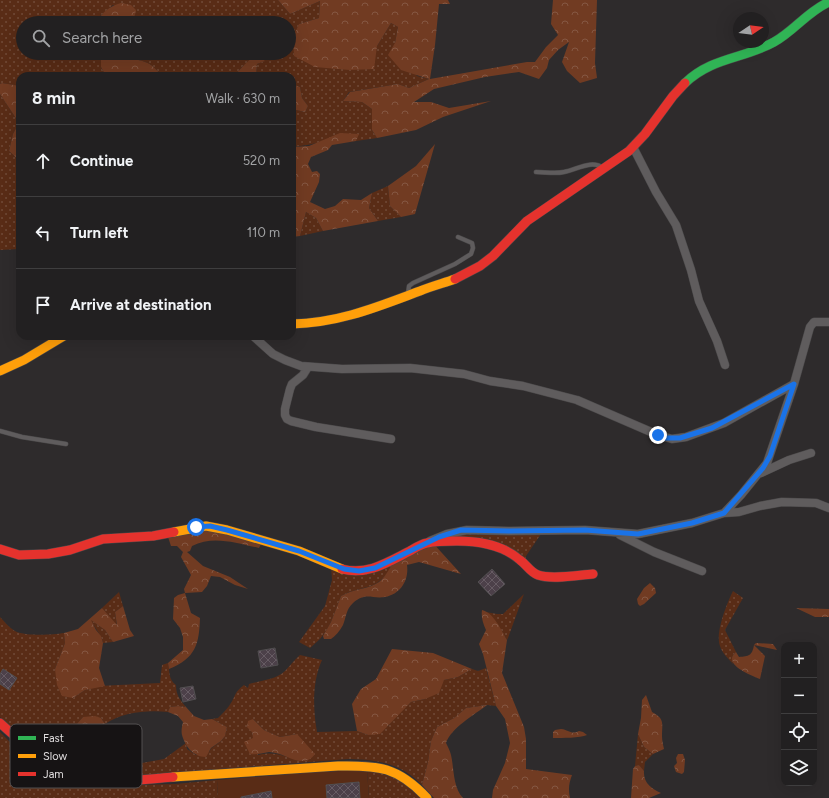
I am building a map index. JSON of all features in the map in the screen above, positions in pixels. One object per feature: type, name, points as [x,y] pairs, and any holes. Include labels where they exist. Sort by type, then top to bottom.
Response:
[{"type":"main road","points":[[296,324],[309,324],[338,319],[364,312],[452,280],[471,271],[487,261],[531,217],[614,163],[633,147],[642,138],[677,91],[690,78],[711,66],[732,57],[774,42],[810,14],[829,2]]},
{"type":"main road","points":[[0,371],[24,360],[57,340]]},
{"type":"main road","points":[[0,549],[19,555],[48,554],[70,550],[103,539],[153,536],[206,526],[227,530],[305,553],[339,568],[359,571],[375,568],[426,543],[467,541],[500,547],[513,553],[531,572],[540,576],[554,577],[593,574]]},
{"type":"main road","points":[[0,723],[10,732]]},
{"type":"main road","points":[[142,780],[330,766],[371,766],[385,768],[404,777],[415,785],[427,798]]},
{"type":"street","points":[[633,147],[656,192],[676,225],[691,270],[699,301],[717,341],[725,366]]},
{"type":"street","points":[[724,513],[759,474],[770,456],[794,384],[810,327],[814,322],[829,322]]},
{"type":"street","points":[[257,340],[278,357],[292,363],[308,367],[356,369],[410,368],[464,374],[490,381],[523,386],[577,400],[658,435],[672,439],[686,437],[724,423],[794,384]]},
{"type":"street","points":[[308,367],[303,375],[293,383],[290,389],[284,409],[287,419],[316,427],[391,439]]},
{"type":"street","points":[[759,474],[785,462],[811,453]]},
{"type":"street","points":[[426,543],[447,534],[467,530],[585,530],[631,534],[645,533],[692,523],[724,513],[739,512],[765,504],[782,502],[816,503],[829,508]]},
{"type":"street","points":[[616,533],[654,552],[702,572]]},
{"type":"lane","points":[[536,172],[563,172],[593,164],[600,165],[604,169]]},
{"type":"lane","points":[[408,296],[407,290],[413,283],[455,264],[471,254],[473,248],[472,243],[458,237]]},
{"type":"lane","points":[[0,431],[22,437],[66,444]]},
{"type":"shaded area","points":[[0,0],[278,0],[290,14],[320,1],[319,18],[299,24],[377,46],[391,23],[398,27],[395,43],[417,76],[429,79],[409,88],[398,84],[349,92],[343,101],[362,102],[372,109],[372,130],[377,138],[356,141],[358,134],[296,146],[296,110],[305,112],[308,106],[302,98],[300,87],[296,86],[296,72],[256,72],[257,64],[264,61],[244,65],[238,72],[158,72],[150,64],[136,60],[296,60],[296,16],[134,16],[113,5],[100,16],[16,16],[16,60],[101,60],[101,67],[104,72],[16,72],[16,85],[0,84]]},
{"type":"shaded area","points":[[0,94],[16,118],[16,128],[13,134],[9,151],[16,157],[16,249],[0,250]]},
{"type":"shaded area","points":[[388,186],[390,206],[401,217],[378,221],[369,208],[372,193]]},
{"type":"shaded area","points":[[306,212],[316,218],[323,231],[300,236]]},
{"type":"shaded area","points":[[543,531],[526,556],[525,564],[517,556],[447,534]]},
{"type":"shaded area","points":[[400,555],[388,572],[377,583],[341,596],[326,631],[310,648],[299,642],[325,606],[332,580],[331,565],[350,571]]},
{"type":"shaded area","points":[[733,591],[743,598],[725,630],[736,652],[732,657],[733,664],[722,651],[719,634],[722,618]]},
{"type":"shaded area","points":[[119,592],[123,606],[115,612],[117,626],[102,608]]},
{"type":"shaded area","points":[[524,594],[507,640],[495,621],[486,612],[503,614]]},
{"type":"shaded area","points":[[0,617],[17,632],[40,635],[64,633],[65,643],[55,669],[73,698],[85,690],[98,686],[160,683],[162,665],[168,663],[170,678],[176,685],[179,697],[186,707],[170,707],[168,712],[152,711],[127,714],[105,724],[101,718],[83,717],[77,724],[10,724],[10,726],[0,717]]},
{"type":"shaded area","points":[[90,619],[105,630],[113,642],[103,643]]},
{"type":"shaded area","points":[[300,655],[322,660],[316,677],[314,696],[317,732],[357,731],[368,735],[388,726],[411,702],[425,699],[444,680],[458,677],[472,669],[478,671],[486,668],[496,706],[487,705],[466,708],[454,718],[437,727],[431,741],[428,762],[422,785],[406,772],[397,767],[370,760],[349,759],[142,775],[142,763],[164,759],[186,743],[187,749],[196,755],[209,752],[223,739],[227,727],[212,719],[218,718],[231,703],[238,690],[244,685],[248,688],[249,684],[273,678],[285,671]],"holes":[[[253,719],[264,730],[280,737],[297,734],[291,758],[275,754],[258,755],[252,732]]]},
{"type":"shaded area","points":[[0,732],[10,742],[10,788],[142,788],[142,785],[175,784],[217,780],[218,798],[0,798]]},
{"type":"shaded area","points":[[638,734],[644,747],[653,754],[645,762],[644,771],[639,765],[635,766]]},
{"type":"shaded area","points":[[367,770],[375,771],[400,780],[421,798],[369,798]]},
{"type":"shaded area","points":[[367,770],[369,798],[218,798],[217,780],[315,772]]},
{"type":"green space","points":[[278,0],[448,0],[450,4],[439,4],[430,79],[527,62],[535,62],[546,47],[558,35],[551,24],[553,0],[597,0],[595,63],[597,78],[580,83],[567,71],[562,62],[569,42],[558,50],[549,60],[547,68],[539,79],[519,72],[485,77],[434,89],[414,102],[431,102],[449,108],[491,101],[443,117],[416,130],[377,138],[372,130],[372,109],[362,102],[343,101],[350,92],[398,84],[409,88],[429,79],[401,70],[388,55],[395,43],[398,27],[391,23],[377,46],[374,69],[350,70],[315,67],[296,57],[296,30],[299,24],[319,18],[320,1],[290,14]]},
{"type":"green space","points":[[121,3],[131,5],[136,10],[135,15],[101,16],[106,10]]},
{"type":"green space","points":[[101,60],[136,60],[150,64],[158,72],[104,72],[101,67]]},
{"type":"green space","points":[[249,60],[265,61],[257,64],[256,72],[238,72]]},
{"type":"green space","points":[[0,84],[16,85],[16,118],[0,94]]},
{"type":"green space","points":[[296,86],[300,87],[302,98],[308,106],[305,112],[296,110]]},
{"type":"green space","points":[[16,128],[16,157],[9,151],[13,134]]},
{"type":"green space","points":[[340,133],[359,134],[356,141],[332,145],[328,150],[311,157],[308,164],[312,172],[317,171],[320,174],[319,182],[310,202],[325,209],[335,206],[343,199],[361,200],[372,193],[369,208],[378,221],[323,231],[316,218],[306,212],[300,236],[296,236],[296,147],[309,146]]},
{"type":"green space","points":[[435,144],[415,214],[401,217],[390,206],[388,186],[416,166]]},
{"type":"green space","points":[[196,527],[263,540],[259,548],[216,540],[192,546],[190,551],[187,552],[203,566],[230,577],[248,589],[235,585],[220,577],[211,576],[207,586],[202,592],[185,593],[184,589],[191,575],[181,557],[183,552],[177,546],[171,546],[167,534]]},
{"type":"green space","points":[[432,542],[461,574],[419,562],[407,565],[407,576],[400,590],[385,597],[365,597],[353,603],[346,614],[343,625],[337,633],[331,639],[324,639],[323,636],[331,622],[341,596],[379,582],[400,555],[411,549]]},
{"type":"green space","points":[[650,583],[655,588],[656,593],[640,606],[637,599],[644,588]]},
{"type":"green space","points":[[185,593],[191,613],[200,618],[199,635],[197,643],[190,655],[178,665],[169,669],[168,663],[183,650],[183,637],[180,628],[173,619],[174,598]]},
{"type":"green space","points":[[123,606],[130,630],[134,636],[113,642],[105,630],[91,620],[101,636],[103,643],[99,668],[105,686],[85,690],[73,698],[62,696],[57,685],[55,669],[65,643],[64,633],[78,629],[102,608],[117,625],[115,612]]},
{"type":"green space","points":[[796,608],[829,609],[829,617],[815,617]]},
{"type":"green space","points":[[482,610],[494,618],[507,640],[502,673],[524,727],[526,739],[526,769],[572,775],[569,786],[570,798],[492,798],[493,790],[505,763],[510,743],[505,719],[496,706],[483,654],[479,644],[486,630],[482,620]]},
{"type":"green space","points":[[756,643],[773,644],[777,650],[754,645]]},
{"type":"green space","points":[[754,645],[765,656],[760,679],[739,669],[732,661],[732,656],[736,652],[739,657],[750,655]]},
{"type":"green space","points":[[392,649],[433,653],[472,669],[458,677],[444,680],[439,693],[425,699],[411,702],[380,734],[368,735],[357,731],[352,704],[361,689],[376,679]]},
{"type":"green space","points":[[646,695],[652,712],[661,719],[662,722],[664,749],[653,754],[644,747],[638,734],[642,700]]},
{"type":"green space","points":[[487,705],[458,727],[446,743],[450,750],[457,789],[463,798],[434,798],[422,785],[428,762],[431,741],[437,727],[454,718],[466,708]]},
{"type":"green space","points":[[170,707],[186,707],[194,716],[204,720],[212,719],[227,727],[225,736],[211,748],[206,757],[201,757],[193,753],[187,747],[182,735],[183,722],[178,716],[168,712]]},
{"type":"green space","points":[[95,716],[101,718],[105,724],[77,724],[83,717]]},
{"type":"green space","points":[[253,719],[264,730],[280,737],[297,734],[315,754],[310,759],[299,761],[269,752],[250,754],[244,742],[253,738],[252,732],[247,727],[248,721]]},
{"type":"green space","points":[[561,729],[572,732],[579,731],[587,735],[553,738],[553,732]]},
{"type":"green space","points":[[678,754],[683,754],[685,760],[684,772],[682,774],[676,772],[674,766],[677,763],[676,758]]},
{"type":"green space","points":[[639,765],[644,771],[645,779],[649,785],[654,790],[661,793],[649,798],[631,798],[633,769],[635,766]]},
{"type":"building","points":[[492,569],[505,584],[491,596],[478,582]]},
{"type":"building","points":[[275,648],[278,665],[261,668],[258,651]]},
{"type":"building","points":[[3,669],[17,678],[9,690],[0,684],[0,674]]},
{"type":"building","points":[[193,686],[196,699],[183,702],[180,688]]},
{"type":"building","points":[[359,782],[360,798],[327,798],[326,785]]},
{"type":"building","points":[[271,791],[272,798],[241,798],[241,797]]},
{"type":"traffic: fast","points":[[685,83],[695,74],[706,68],[763,48],[774,42],[814,10],[829,2]]},
{"type":"traffic: slow","points":[[296,324],[326,321],[358,313],[455,279]]},
{"type":"traffic: slow","points":[[0,371],[24,360],[57,340]]},
{"type":"traffic: slow","points":[[174,532],[206,526],[227,530],[299,551],[342,569]]},
{"type":"traffic: slow","points":[[173,777],[338,766],[365,766],[387,770],[397,774],[407,780],[427,798]]},
{"type":"traffic: jam","points":[[455,279],[480,266],[493,256],[527,221],[629,151],[645,134],[673,96],[685,83]]},
{"type":"traffic: jam","points":[[0,549],[19,555],[48,554],[70,550],[103,539],[153,536],[174,532]]},
{"type":"traffic: jam","points":[[342,569],[351,571],[369,569],[377,567],[418,546],[438,541],[457,541],[482,543],[498,547],[513,555],[538,575],[558,577],[593,574]]},
{"type":"traffic: jam","points":[[0,723],[10,732]]},
{"type":"traffic: jam","points":[[142,780],[173,777]]},
{"type":"route","points":[[196,527],[210,526],[227,530],[299,551],[331,565],[350,571],[364,571],[375,568],[413,548],[439,537],[461,530],[585,530],[638,534],[692,523],[724,513],[763,468],[770,456],[794,384],[724,423],[712,428],[680,438],[672,439],[658,435]]}]
